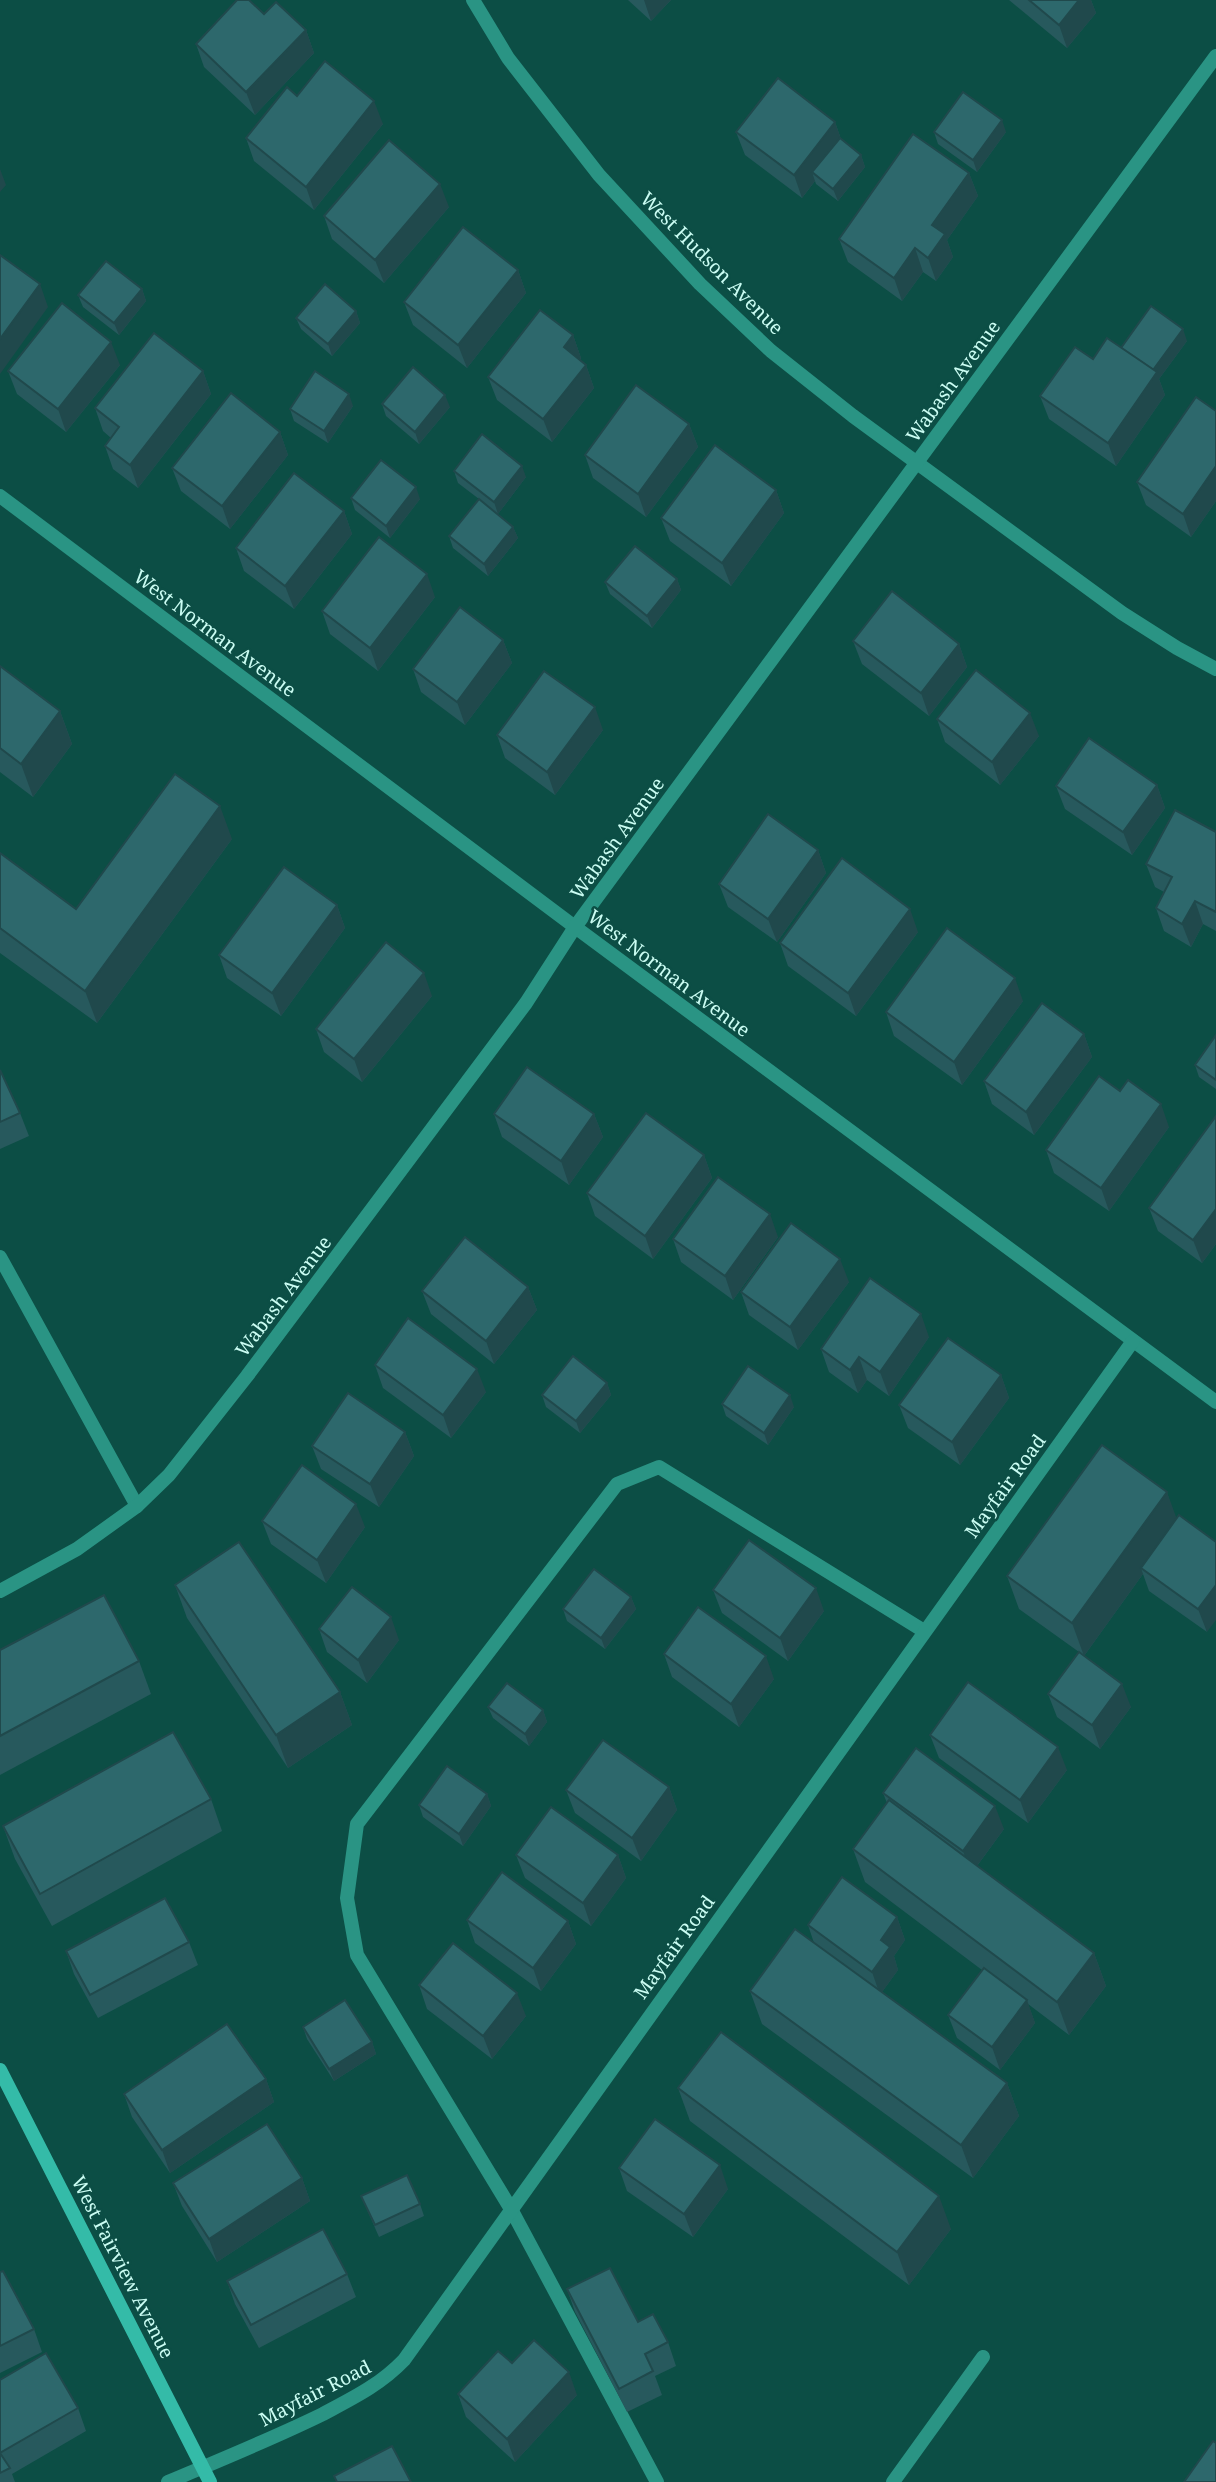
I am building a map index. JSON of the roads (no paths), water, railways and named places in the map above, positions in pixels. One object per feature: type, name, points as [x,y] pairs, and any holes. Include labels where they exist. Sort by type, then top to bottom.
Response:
[{"type":"street","name":"West Hudson Avenue","points":[[473,0],[508,58],[599,175],[700,284],[771,351],[853,416],[1122,613],[1216,669]]},
{"type":"street","name":"Wabash Avenue","points":[[0,1591],[77,1549],[137,1506],[169,1475],[247,1376],[526,1003],[575,927],[1216,56]]},
{"type":"street","name":"West Norman Avenue","points":[[0,496],[1216,1402]]},
{"type":"street","points":[[0,1257],[137,1506]]},
{"type":"street","name":"Mayfair Road","points":[[168,2482],[287,2432],[365,2392],[388,2377],[404,2360],[1133,1341]]},
{"type":"street","points":[[657,2482],[511,2209],[357,1955],[347,1898],[358,1824],[617,1484],[659,1467],[924,1631]]},
{"type":"street","name":"West Fairview Avenue","points":[[0,2070],[210,2482]]},
{"type":"street","points":[[893,2482],[983,2357]]}]
